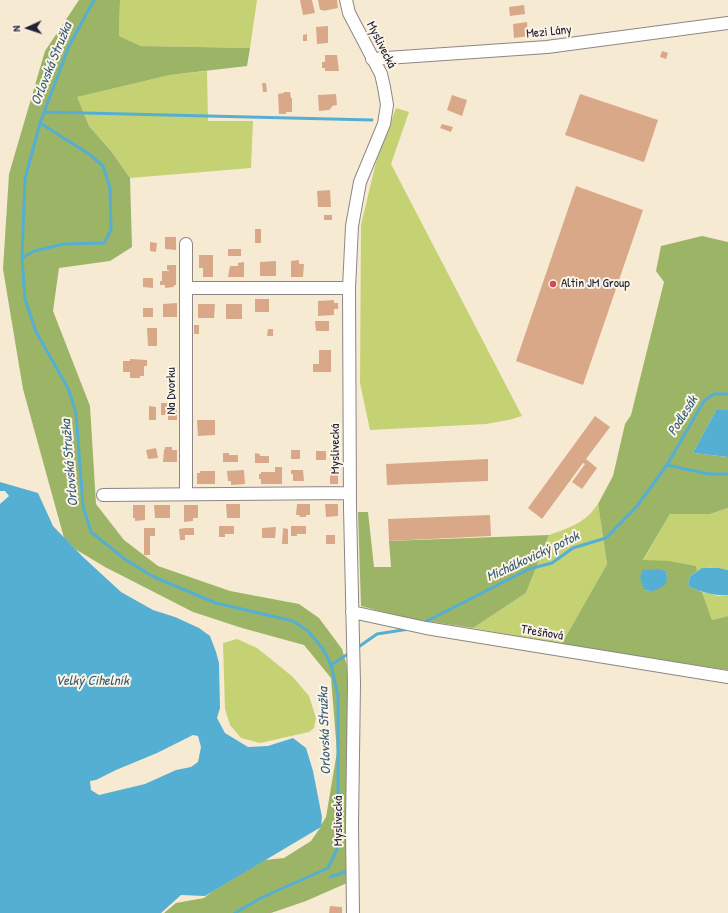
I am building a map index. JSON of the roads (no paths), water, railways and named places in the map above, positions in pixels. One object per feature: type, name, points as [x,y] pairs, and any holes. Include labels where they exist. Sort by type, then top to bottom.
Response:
[{"type":"street","name":"Myslivecká","points":[[346,0],[349,13],[381,74],[387,105],[384,124],[360,182],[352,226],[350,288],[350,494],[354,664],[352,826],[353,913]]},
{"type":"street","name":"Mezi Lány","points":[[372,59],[547,47],[728,23]]},
{"type":"street","name":"Na Dvorku","points":[[186,244],[186,494]]},
{"type":"street","points":[[186,288],[350,288]]},
{"type":"street","points":[[102,495],[350,494]]},
{"type":"street","name":"Třešňová","points":[[352,612],[426,628],[728,677]]},
{"type":"water","points":[[716,410],[728,410],[728,457],[693,453]]},
{"type":"water","name":"Velký Cihelník","points":[[0,482],[38,493],[53,526],[83,557],[121,592],[153,610],[175,617],[199,628],[210,636],[219,663],[220,708],[217,718],[225,733],[248,747],[268,746],[293,738],[306,748],[313,771],[322,817],[321,827],[205,896],[181,895],[161,913],[0,913],[0,504],[9,496],[5,491],[0,491]],"holes":[[[193,735],[198,736],[201,747],[198,762],[191,767],[176,770],[145,784],[99,795],[91,790],[90,781],[96,780],[157,753]]]},
{"type":"water","points":[[702,568],[719,568],[728,570],[728,595],[707,593],[688,586],[690,576]]},
{"type":"water","points":[[660,569],[666,571],[666,584],[653,591],[645,590],[640,578],[643,570]]},
{"type":"waterway","name":"Orlovská Stružka","points":[[94,0],[69,46],[40,123],[89,154],[103,166],[110,188],[111,230],[104,243],[64,244],[34,251],[22,258],[25,299],[36,332],[68,388],[76,413],[83,506],[91,532],[126,560],[154,577],[216,603],[293,621],[308,631],[323,649],[331,665],[338,696],[338,847],[328,868],[261,898],[235,913]]},
{"type":"waterway","points":[[44,112],[372,120]]},
{"type":"waterway","points":[[22,258],[25,179],[40,123]]},
{"type":"waterway","name":"Podlesák","points":[[667,465],[704,401],[714,394],[728,394]]},
{"type":"waterway","name":"Michálkovický potok","points":[[423,623],[529,569],[552,563],[573,548],[606,538],[637,506],[667,465],[709,474],[728,474]]},
{"type":"waterway","name":"Michálkovický potok","points":[[357,648],[377,634],[409,629]]},
{"type":"waterway","name":"Michálkovický potok","points":[[331,665],[351,652]]},
{"type":"waterway","name":"Michálkovický potok","points":[[330,877],[350,869]]},
{"type":"place","name":"Altin JM Group","points":[[553,284]]}]
